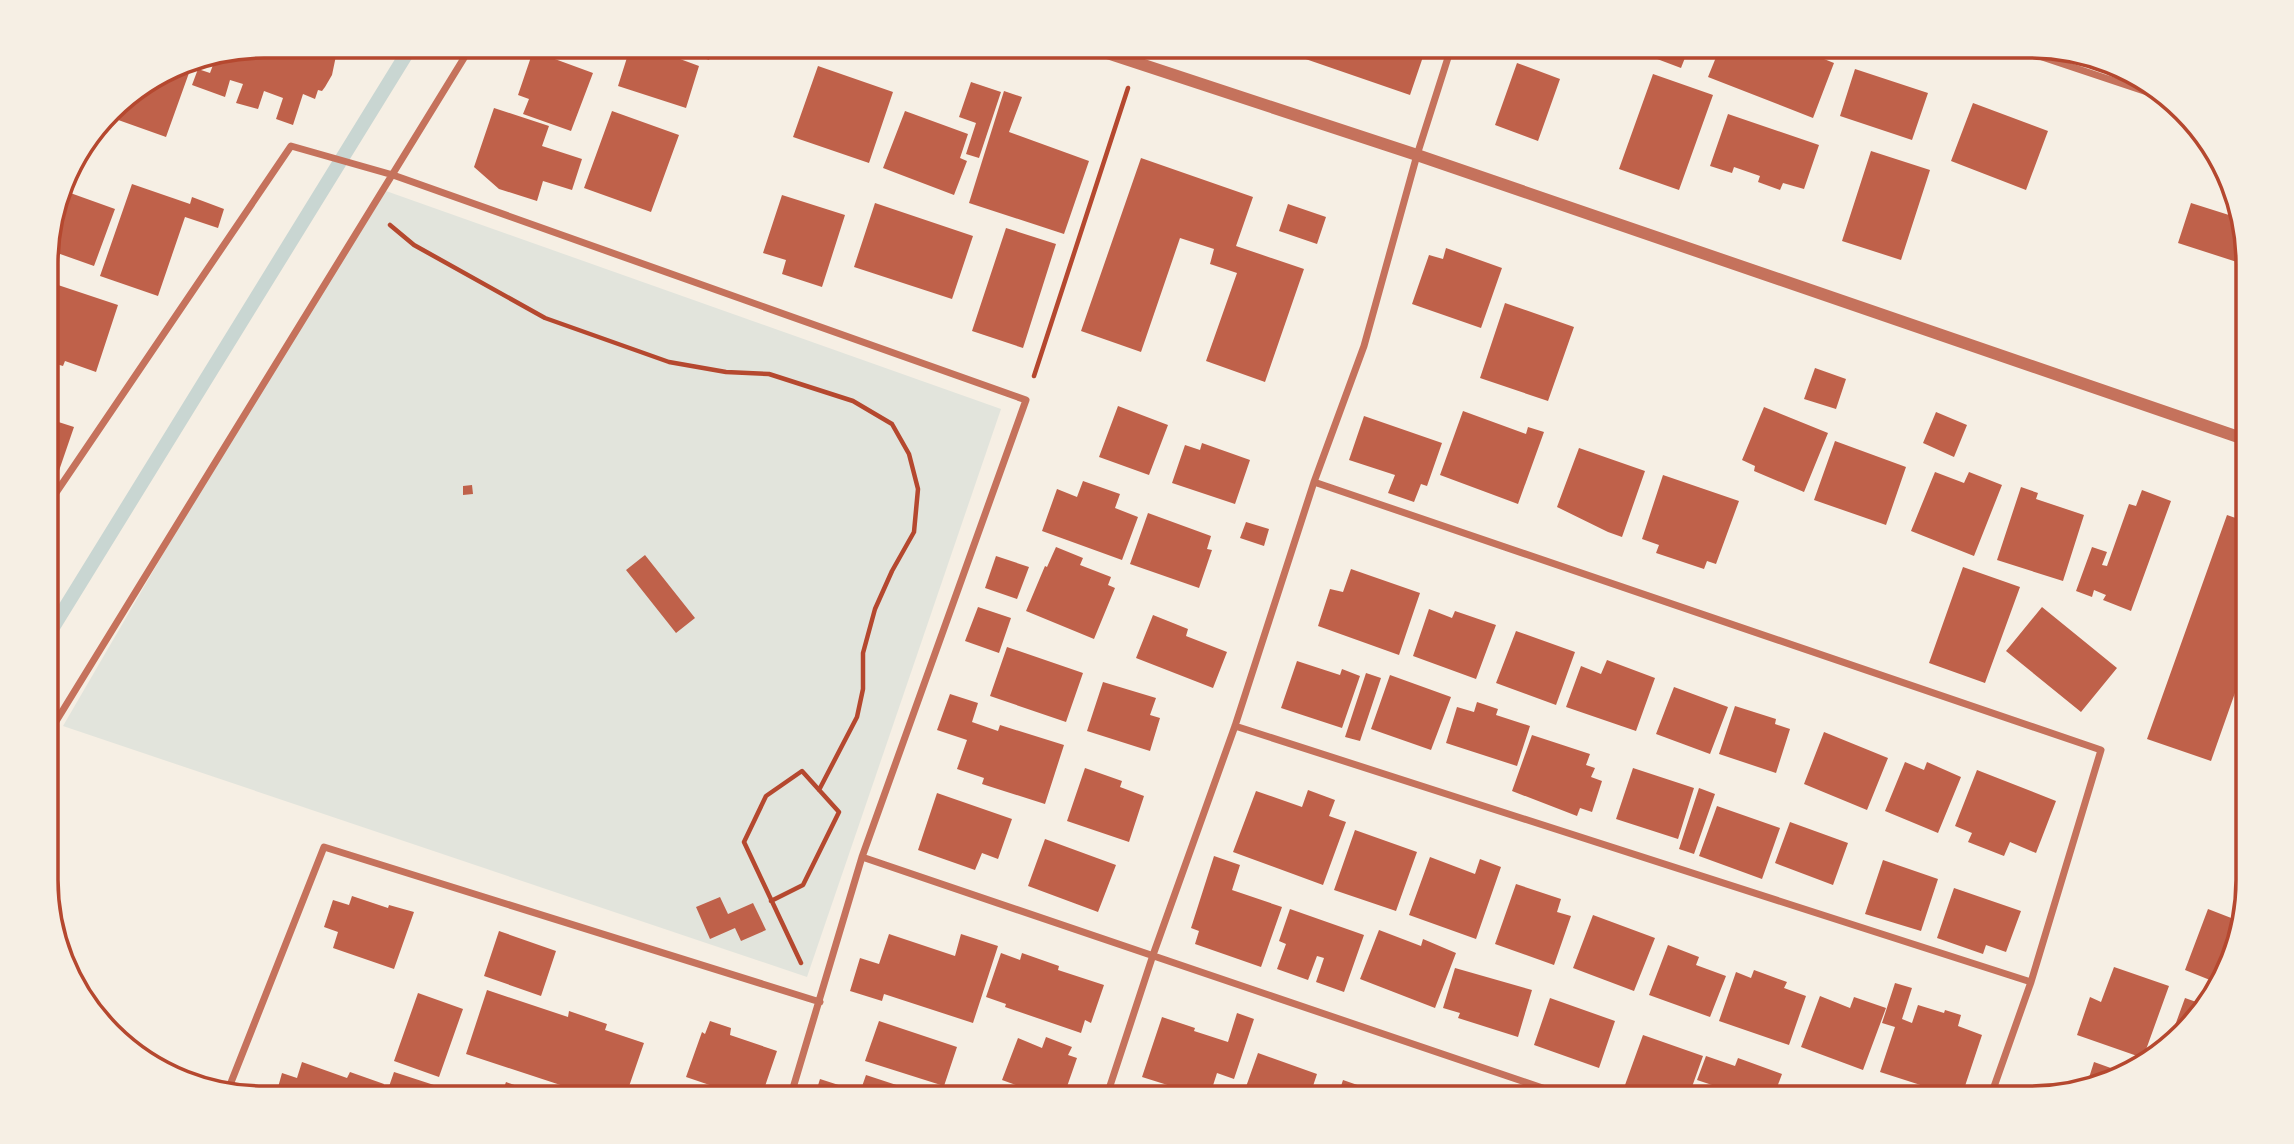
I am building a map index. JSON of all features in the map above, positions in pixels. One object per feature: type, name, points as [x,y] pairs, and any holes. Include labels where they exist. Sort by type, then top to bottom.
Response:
[{"type":"street","points":[[58,718],[465,58]]},
{"type":"street","points":[[1120,58],[1417,155],[2236,436]]},
{"type":"street","points":[[1110,1086],[1153,955],[1235,726],[1314,482],[1364,346],[1417,155],[1448,58]]},
{"type":"street","points":[[2046,59],[2143,91]]},
{"type":"street","points":[[58,490],[290,145],[393,175],[1026,400],[862,857],[794,1086]]},
{"type":"street","points":[[1314,482],[2101,750],[2031,982],[1994,1086]]},
{"type":"street","points":[[1235,726],[2031,982]]},
{"type":"street","points":[[231,1083],[324,847],[820,1002]]},
{"type":"street","points":[[862,857],[1537,1086]]},
{"type":"path","points":[[1026,400],[1136,63]]},
{"type":"path","points":[[371,210],[414,245],[545,318],[669,362],[726,372],[769,374],[853,401],[892,424],[909,454],[918,489],[914,532],[875,609],[863,653],[863,689],[857,717],[819,790]]},
{"type":"path","points":[[771,901],[803,885],[839,812],[802,771],[766,796],[744,842],[771,901],[820,1002]]},
{"type":"shaded area","points":[[386,191],[1001,409],[807,977],[63,726],[212,470]]},
{"type":"building","points":[[250,58],[336,58],[332,75],[322,91],[318,90],[315,99],[303,94],[293,125],[276,119],[283,98],[264,91],[258,109],[236,103],[243,84],[230,80],[225,97],[192,85],[198,69],[210,73],[213,65]]},
{"type":"building","points":[[531,58],[552,58],[593,73],[571,131],[523,114],[529,99],[518,95]]},
{"type":"building","points":[[627,58],[680,58],[699,66],[686,108],[618,86]]},
{"type":"building","points":[[1303,58],[1423,58],[1410,95]]},
{"type":"building","points":[[1654,58],[1685,58],[1681,68]]},
{"type":"building","points":[[1716,58],[1822,58],[1834,63],[1813,118],[1708,77]]},
{"type":"building","points":[[1517,63],[1560,79],[1538,141],[1495,125]]},
{"type":"building","points":[[818,66],[893,92],[869,163],[793,137]]},
{"type":"building","points":[[1855,69],[1928,93],[1912,140],[1840,116]]},
{"type":"building","points":[[190,71],[166,137],[117,119],[149,92]]},
{"type":"building","points":[[1653,74],[1713,95],[1679,190],[1619,169]]},
{"type":"building","points":[[971,82],[1001,92],[979,158],[966,154],[976,123],[959,117]]},
{"type":"building","points":[[1004,91],[1022,97],[1009,132],[1089,161],[1064,234],[969,203]]},
{"type":"building","points":[[1973,103],[2048,131],[2026,190],[1951,161]]},
{"type":"building","points":[[494,108],[549,126],[542,146],[582,159],[572,190],[543,181],[537,201],[499,189],[474,167]]},
{"type":"building","points":[[612,111],[679,135],[651,212],[584,188]]},
{"type":"building","points":[[905,111],[968,134],[960,158],[967,161],[954,195],[883,168]]},
{"type":"building","points":[[1728,114],[1819,145],[1804,189],[1783,183],[1780,190],[1758,182],[1760,176],[1734,167],[1732,173],[1710,166]]},
{"type":"building","points":[[1871,151],[1930,170],[1901,260],[1842,241]]},
{"type":"building","points":[[1141,158],[1253,197],[1236,246],[1304,269],[1265,382],[1206,361],[1237,273],[1210,264],[1214,249],[1180,238],[1141,352],[1081,331]]},
{"type":"building","points":[[132,184],[190,204],[192,197],[224,209],[218,228],[185,217],[158,296],[100,276]]},
{"type":"building","points":[[70,193],[115,209],[94,266],[58,253]]},
{"type":"building","points":[[782,195],[845,215],[822,287],[782,274],[786,260],[763,253]]},
{"type":"building","points":[[875,203],[973,236],[952,299],[854,267]]},
{"type":"building","points":[[2191,203],[2230,213],[2236,262],[2178,243]]},
{"type":"building","points":[[1288,204],[1326,217],[1317,244],[1279,231]]},
{"type":"building","points":[[1006,228],[1056,244],[1023,348],[972,331]]},
{"type":"building","points":[[1446,248],[1502,268],[1481,328],[1412,304],[1429,255],[1443,259]]},
{"type":"building","points":[[58,285],[118,305],[96,372],[65,361],[63,366],[58,365]]},
{"type":"building","points":[[1505,303],[1574,327],[1548,401],[1480,378]]},
{"type":"building","points":[[1815,368],[1846,379],[1836,409],[1804,399]]},
{"type":"building","points":[[1118,406],[1168,425],[1149,475],[1099,457]]},
{"type":"building","points":[[1764,407],[1828,433],[1804,492],[1754,471],[1755,466],[1742,460]]},
{"type":"building","points":[[1463,411],[1526,434],[1528,427],[1544,432],[1518,504],[1440,475]]},
{"type":"building","points":[[1936,412],[1967,425],[1954,457],[1923,443]]},
{"type":"building","points":[[1364,416],[1442,443],[1427,486],[1421,484],[1414,502],[1388,493],[1395,475],[1349,460]]},
{"type":"building","points":[[58,422],[74,427],[58,474]]},
{"type":"building","points":[[1835,441],[1906,467],[1886,525],[1814,500]]},
{"type":"building","points":[[1202,443],[1250,460],[1235,504],[1172,483],[1185,445],[1200,450]]},
{"type":"building","points":[[1579,448],[1645,471],[1622,537],[1557,507]]},
{"type":"building","points":[[1935,472],[1964,483],[1969,472],[2002,485],[1974,556],[1911,531]]},
{"type":"building","points":[[1663,475],[1739,501],[1716,564],[1707,561],[1704,569],[1656,553],[1659,545],[1642,539]]},
{"type":"building","points":[[1083,481],[1120,494],[1115,508],[1138,517],[1122,560],[1042,531],[1057,489],[1077,497]]},
{"type":"building","points":[[472,485],[473,494],[463,495],[463,486]]},
{"type":"building","points":[[2021,487],[2038,493],[2036,499],[2084,515],[2063,581],[1997,560]]},
{"type":"building","points":[[2142,490],[2171,501],[2131,611],[2103,600],[2106,595],[2094,590],[2092,597],[2076,591],[2092,547],[2107,552],[2102,565],[2107,566],[2129,504],[2136,506]]},
{"type":"building","points":[[1148,513],[1211,536],[1207,549],[1212,550],[1199,588],[1130,564]]},
{"type":"building","points":[[2227,515],[2236,518],[2236,690],[2211,761],[2147,739]]},
{"type":"building","points":[[1246,522],[1269,529],[1264,546],[1240,538]]},
{"type":"building","points":[[1056,547],[1083,558],[1080,565],[1111,577],[1108,585],[1115,588],[1094,639],[1026,611]]},
{"type":"building","points":[[645,555],[695,618],[676,633],[626,570]]},
{"type":"building","points":[[996,556],[1029,567],[1017,599],[985,588]]},
{"type":"building","points":[[1963,567],[2020,587],[1985,683],[1929,663]]},
{"type":"building","points":[[1351,569],[1420,593],[1399,655],[1318,626],[1330,589],[1343,592]]},
{"type":"building","points":[[978,607],[1011,618],[999,653],[965,641]]},
{"type":"building","points":[[2042,607],[2117,668],[2081,712],[2006,651]]},
{"type":"building","points":[[1429,609],[1452,618],[1455,611],[1496,625],[1476,679],[1413,656]]},
{"type":"building","points":[[1153,615],[1188,629],[1186,636],[1227,652],[1213,688],[1136,658]]},
{"type":"building","points":[[1516,631],[1575,652],[1556,705],[1496,683]]},
{"type":"building","points":[[1007,647],[1083,673],[1066,722],[990,696]]},
{"type":"building","points":[[1607,660],[1655,678],[1636,731],[1566,707],[1581,666],[1601,674]]},
{"type":"building","points":[[1297,661],[1340,675],[1342,669],[1360,676],[1342,728],[1281,708]]},
{"type":"building","points":[[1366,673],[1381,678],[1360,741],[1345,737]]},
{"type":"building","points":[[1390,675],[1451,697],[1431,750],[1371,729]]},
{"type":"building","points":[[1103,682],[1156,698],[1150,715],[1160,718],[1150,751],[1087,731]]},
{"type":"building","points":[[1674,687],[1728,707],[1710,754],[1656,734]]},
{"type":"building","points":[[950,694],[978,703],[972,722],[998,731],[1000,725],[1064,745],[1045,804],[982,784],[984,778],[957,769],[967,740],[937,730]]},
{"type":"building","points":[[1477,702],[1498,709],[1496,715],[1530,726],[1517,766],[1446,743],[1457,707],[1474,712]]},
{"type":"building","points":[[1735,706],[1776,719],[1775,724],[1790,729],[1776,773],[1719,754]]},
{"type":"building","points":[[1824,732],[1888,758],[1867,810],[1804,784]]},
{"type":"building","points":[[1532,735],[1590,754],[1586,765],[1595,768],[1591,777],[1602,781],[1592,812],[1580,808],[1577,816],[1512,791]]},
{"type":"building","points":[[1905,762],[1924,770],[1927,762],[1961,777],[1938,833],[1885,811]]},
{"type":"building","points":[[1085,768],[1122,781],[1120,787],[1144,796],[1129,842],[1067,821]]},
{"type":"building","points":[[1633,768],[1694,788],[1678,839],[1616,819]]},
{"type":"building","points":[[1977,770],[2056,801],[2036,853],[2010,842],[2004,856],[1968,842],[1972,833],[1955,826]]},
{"type":"building","points":[[1699,788],[1715,794],[1694,854],[1679,849]]},
{"type":"building","points":[[1308,790],[1335,800],[1329,816],[1346,822],[1323,885],[1233,852],[1256,791],[1302,807]]},
{"type":"building","points":[[937,793],[1012,819],[998,859],[982,853],[975,870],[918,850]]},
{"type":"building","points":[[1717,806],[1780,828],[1762,879],[1699,856]]},
{"type":"building","points":[[1790,822],[1848,843],[1833,885],[1775,863]]},
{"type":"building","points":[[1355,830],[1417,852],[1396,911],[1334,890]]},
{"type":"building","points":[[1045,839],[1116,865],[1098,912],[1028,886]]},
{"type":"building","points":[[1214,856],[1240,865],[1232,890],[1282,907],[1261,967],[1195,944],[1199,931],[1191,928]]},
{"type":"building","points":[[1430,857],[1475,874],[1480,859],[1501,867],[1476,939],[1409,915]]},
{"type":"building","points":[[1883,860],[1938,879],[1921,931],[1865,914]]},
{"type":"building","points":[[1516,884],[1561,899],[1557,912],[1571,916],[1554,965],[1495,944]]},
{"type":"building","points":[[1954,888],[2021,911],[2006,952],[1986,945],[1983,954],[1937,938]]},
{"type":"building","points":[[352,896],[388,908],[389,905],[414,912],[394,969],[333,948],[338,932],[324,927],[333,900],[349,905]]},
{"type":"building","points":[[720,897],[728,914],[753,903],[766,930],[741,941],[735,928],[710,939],[696,907]]},
{"type":"building","points":[[1290,909],[1364,935],[1344,992],[1316,982],[1324,958],[1317,956],[1308,980],[1277,969],[1286,944],[1279,941]]},
{"type":"building","points":[[2208,909],[2232,918],[2225,947],[2210,980],[2185,970]]},
{"type":"building","points":[[1593,915],[1655,938],[1634,991],[1573,968]]},
{"type":"building","points":[[1379,930],[1421,946],[1423,939],[1456,953],[1435,1008],[1360,979]]},
{"type":"building","points":[[499,931],[556,951],[541,996],[484,976]]},
{"type":"building","points":[[889,934],[955,956],[961,934],[998,946],[973,1023],[884,994],[882,1001],[850,991],[860,958],[879,964]]},
{"type":"building","points":[[1668,945],[1699,957],[1696,965],[1726,976],[1710,1017],[1649,995]]},
{"type":"building","points":[[1001,953],[1020,960],[1022,953],[1059,966],[1058,970],[1104,985],[1091,1023],[1085,1020],[1081,1033],[1005,1007],[1006,1004],[986,997]]},
{"type":"building","points":[[2114,967],[2169,986],[2145,1052],[2138,1056],[2077,1035],[2090,997],[2101,1002]]},
{"type":"building","points":[[1455,968],[1532,990],[1518,1037],[1458,1018],[1460,1013],[1443,1008]]},
{"type":"building","points":[[1754,970],[1787,982],[1784,988],[1806,996],[1789,1045],[1719,1021],[1736,972],[1751,978]]},
{"type":"building","points":[[1895,983],[1912,988],[1902,1019],[1912,1023],[1918,1005],[1961,1015],[1958,1026],[1982,1035],[1965,1086],[1924,1086],[1880,1072],[1895,1027],[1882,1023]]},
{"type":"building","points":[[487,990],[568,1017],[569,1011],[607,1024],[605,1030],[644,1043],[629,1086],[563,1086],[466,1054]]},
{"type":"building","points":[[418,993],[463,1009],[439,1077],[394,1061]]},
{"type":"building","points":[[1820,996],[1850,1008],[1854,997],[1886,1008],[1863,1070],[1801,1047]]},
{"type":"building","points":[[1550,998],[1615,1021],[1599,1068],[1534,1045]]},
{"type":"building","points":[[2185,998],[2196,1002],[2185,1016],[2175,1026]]},
{"type":"building","points":[[1237,1013],[1254,1019],[1234,1079],[1217,1073],[1213,1086],[1171,1086],[1142,1077],[1162,1017],[1228,1042]]},
{"type":"building","points":[[710,1021],[731,1028],[730,1035],[777,1051],[765,1086],[713,1086],[686,1077],[702,1032],[705,1034]]},
{"type":"building","points":[[879,1021],[957,1047],[944,1086],[865,1061]]},
{"type":"building","points":[[1643,1035],[1703,1056],[1692,1086],[1625,1085]]},
{"type":"building","points":[[1046,1037],[1072,1047],[1068,1055],[1077,1058],[1067,1086],[1019,1086],[1002,1080],[1018,1038],[1042,1048]]},
{"type":"building","points":[[1258,1053],[1317,1074],[1313,1086],[1246,1086]]},
{"type":"building","points":[[1706,1056],[1735,1066],[1738,1058],[1782,1074],[1778,1086],[1712,1086],[1697,1080]]},
{"type":"building","points":[[302,1062],[347,1078],[350,1072],[384,1084],[278,1086],[282,1073],[297,1078]]},
{"type":"building","points":[[2094,1062],[2113,1069],[2097,1075],[2089,1077]]},
{"type":"building","points":[[394,1072],[437,1086],[389,1086]]},
{"type":"building","points":[[866,1075],[899,1086],[862,1086]]},
{"type":"building","points":[[820,1079],[842,1086],[818,1086]]},
{"type":"building","points":[[1343,1080],[1360,1086],[1341,1086]]},
{"type":"waterway","points":[[58,619],[404,58]]}]
